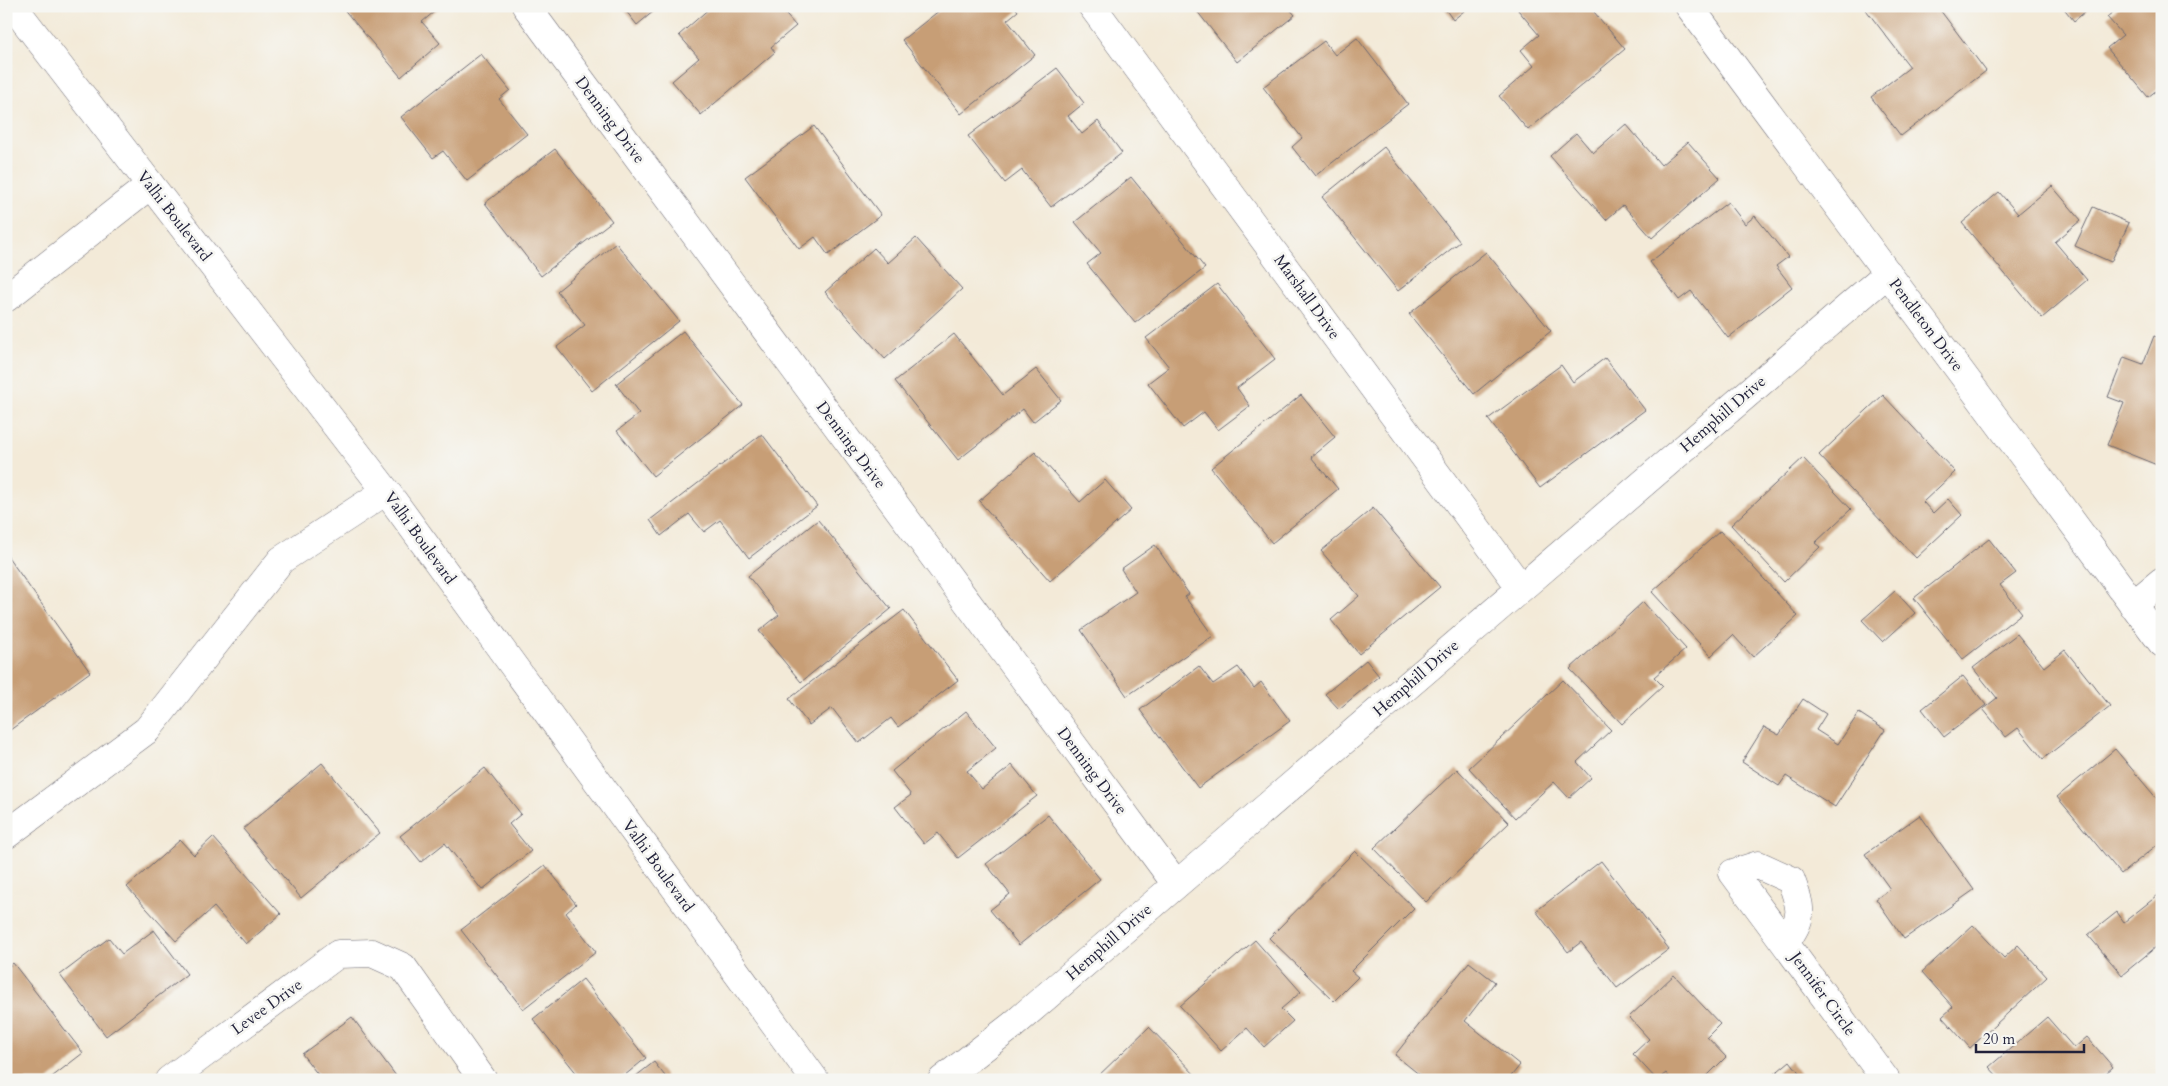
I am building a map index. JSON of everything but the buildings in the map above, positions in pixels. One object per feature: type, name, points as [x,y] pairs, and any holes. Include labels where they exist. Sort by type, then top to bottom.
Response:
[{"type":"street","points":[[6,10],[12,6]]},
{"type":"street","name":"Valhi Boulevard","points":[[12,6],[386,492],[814,1080]]},
{"type":"street","name":"Denning Drive","points":[[526,6],[1176,884]]},
{"type":"street","name":"Marshall Drive","points":[[1092,6],[1521,588]]},
{"type":"street","name":"Pendleton Drive","points":[[1689,6],[2162,643]]},
{"type":"street","points":[[6,298],[150,185]]},
{"type":"street","name":"Hemphill Drive","points":[[942,1080],[1012,1025],[1888,274]]},
{"type":"street","points":[[6,835],[147,730],[281,560],[386,492]]},
{"type":"street","points":[[2133,605],[2162,581]]},
{"type":"street","name":"Jennifer Circle","points":[[1785,943],[1798,925],[1800,905],[1791,880],[1758,865],[1732,873],[1886,1080]]},
{"type":"street","name":"Levee Drive","points":[[168,1080],[338,954],[372,953],[403,968],[483,1080]]}]
